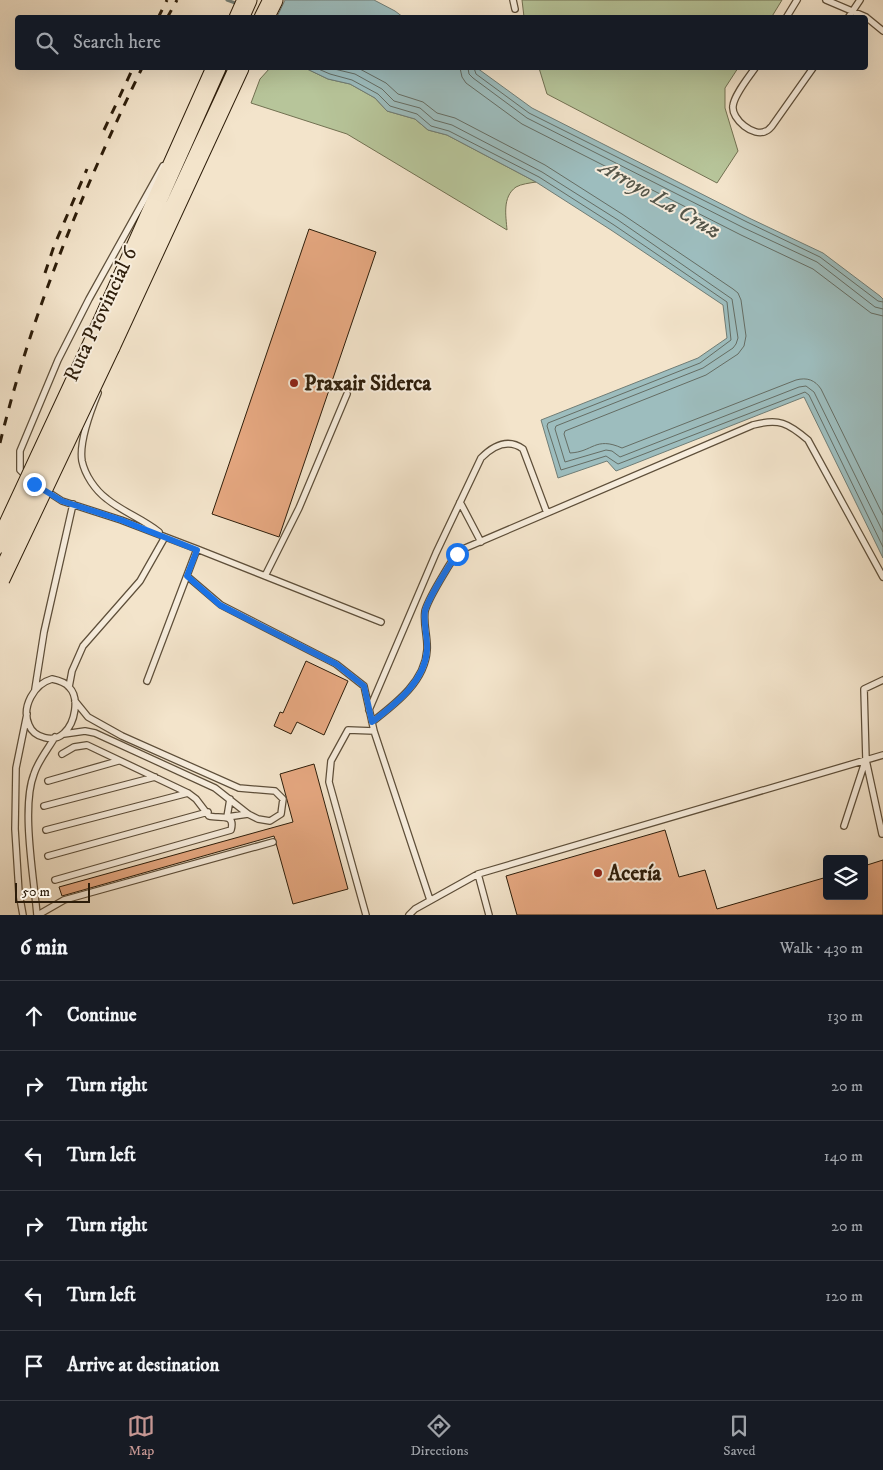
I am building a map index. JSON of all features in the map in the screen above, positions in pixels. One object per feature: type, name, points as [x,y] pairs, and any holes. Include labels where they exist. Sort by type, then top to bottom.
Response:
[{"type":"highway","points":[[240,15],[247,0]]},
{"type":"highway","points":[[266,15],[273,0]]},
{"type":"highway","name":"Ruta Provincial 6","points":[[0,543],[175,205],[239,70]]},
{"type":"highway","name":"Ruta Provincial 6","points":[[0,579],[102,343],[213,73]]},
{"type":"lane","points":[[513,0],[514,10]]},
{"type":"lane","points":[[788,15],[797,0]]},
{"type":"lane","points":[[826,0],[850,15],[860,0]]},
{"type":"lane","points":[[868,19],[883,31]]},
{"type":"lane","points":[[754,70],[732,107],[741,125],[760,132],[767,131],[772,126],[812,70]]},
{"type":"lane","points":[[171,151],[213,73]]},
{"type":"lane","points":[[166,160],[89,299],[58,360],[20,451],[20,470],[34,484],[62,501],[121,520],[381,622]]},
{"type":"lane","points":[[126,330],[175,205]]},
{"type":"lane","points":[[102,384],[90,411],[84,439],[82,460],[91,483],[107,499],[146,522],[165,537]]},
{"type":"lane","points":[[265,576],[299,508],[346,394]]},
{"type":"lane","points":[[372,722],[402,698],[423,667],[427,649],[424,621],[426,608],[457,554],[547,513],[753,425],[770,420],[794,428],[808,440],[883,577]]},
{"type":"lane","points":[[370,710],[436,553],[481,458],[497,446],[506,443],[516,443],[523,449],[547,513]]},
{"type":"lane","points":[[460,502],[481,542]]},
{"type":"lane","points":[[23,915],[15,830],[16,768],[27,714],[35,689],[44,632],[72,504]]},
{"type":"lane","points":[[27,714],[28,723],[35,735],[45,738],[85,731],[95,733],[215,788],[248,814],[258,819],[270,821],[281,814],[283,799],[275,791],[239,788],[122,736],[88,717],[75,701],[69,687],[72,671],[83,646],[140,581],[165,537]]},
{"type":"lane","points":[[147,681],[197,550]]},
{"type":"lane","points":[[187,576],[220,605],[336,664],[364,686],[374,731],[430,900]]},
{"type":"lane","points":[[35,689],[43,681],[52,679],[69,687]]},
{"type":"lane","points":[[882,834],[866,760],[864,689],[883,680]]},
{"type":"lane","points":[[64,734],[73,717],[75,701]]},
{"type":"lane","points":[[366,915],[329,782],[331,761],[348,730],[374,731]]},
{"type":"lane","points":[[55,737],[34,773],[29,796],[29,837],[38,915],[64,900],[273,842]]},
{"type":"lane","points":[[62,754],[74,748],[87,745],[188,793],[208,812],[209,816],[227,817],[248,814]]},
{"type":"lane","points":[[409,915],[414,909],[478,874],[883,755]]},
{"type":"lane","points":[[844,826],[866,760]]},
{"type":"lane","points":[[48,781],[118,761]]},
{"type":"lane","points":[[44,806],[156,777]]},
{"type":"lane","points":[[46,830],[188,793]]},
{"type":"lane","points":[[227,817],[230,799]]},
{"type":"lane","points":[[48,856],[208,812]]},
{"type":"lane","points":[[55,880],[231,830],[231,821],[227,817]]},
{"type":"lane","points":[[478,874],[489,915]]},
{"type":"green space","points":[[522,0],[782,0],[773,15],[524,15]]},
{"type":"green space","points":[[268,70],[309,70],[328,79],[350,84],[375,98],[387,111],[415,119],[428,130],[447,135],[536,182],[523,184],[512,191],[506,207],[507,230],[347,134],[251,103],[260,79]]},
{"type":"green space","points":[[540,70],[737,70],[725,88],[725,108],[738,151],[717,183],[547,94]]},
{"type":"water","points":[[285,0],[374,0],[400,15],[278,15]]},
{"type":"water","points":[[309,70],[480,70],[532,108],[749,218],[823,253],[880,296],[883,299],[883,558],[804,397],[616,471],[607,461],[558,478],[541,420],[698,358],[727,338],[723,305],[536,182],[447,135],[428,130],[415,119],[387,111],[375,98],[350,84],[328,79]]},
{"type":"building","name":"Praxair Siderca","points":[[309,229],[376,252],[279,537],[212,514]]},
{"type":"building","points":[[306,661],[348,681],[324,735],[297,722],[291,734],[274,726],[280,712],[283,713]]},
{"type":"building","points":[[314,764],[348,889],[293,904],[274,836],[62,896],[59,887],[293,822],[280,774]]},
{"type":"building","name":"Acería","points":[[665,830],[679,877],[705,870],[717,909],[823,878],[823,900],[868,900],[868,865],[883,860],[883,915],[517,915],[506,876]]},
{"type":"waterway","name":"Arroyo La Cruz","points":[[227,0],[238,4]]},
{"type":"railway","points":[[160,15],[167,0]]},
{"type":"railway","points":[[169,15],[177,0]]},
{"type":"railway","points":[[104,130],[132,70]]},
{"type":"railway","points":[[0,443],[27,346],[43,299],[99,160],[141,70]]},
{"type":"railway","points":[[45,273],[54,246],[87,169]]},
{"type":"place","name":"Praxair Siderca","points":[[294,383]]},
{"type":"place","name":"Acería","points":[[598,873]]},
{"type":"route","points":[[34,484],[62,501],[121,520],[197,550],[187,576],[220,605],[336,664],[364,686],[372,722],[402,698],[423,667],[427,649],[424,621],[426,608],[450,563],[457,554]]}]
